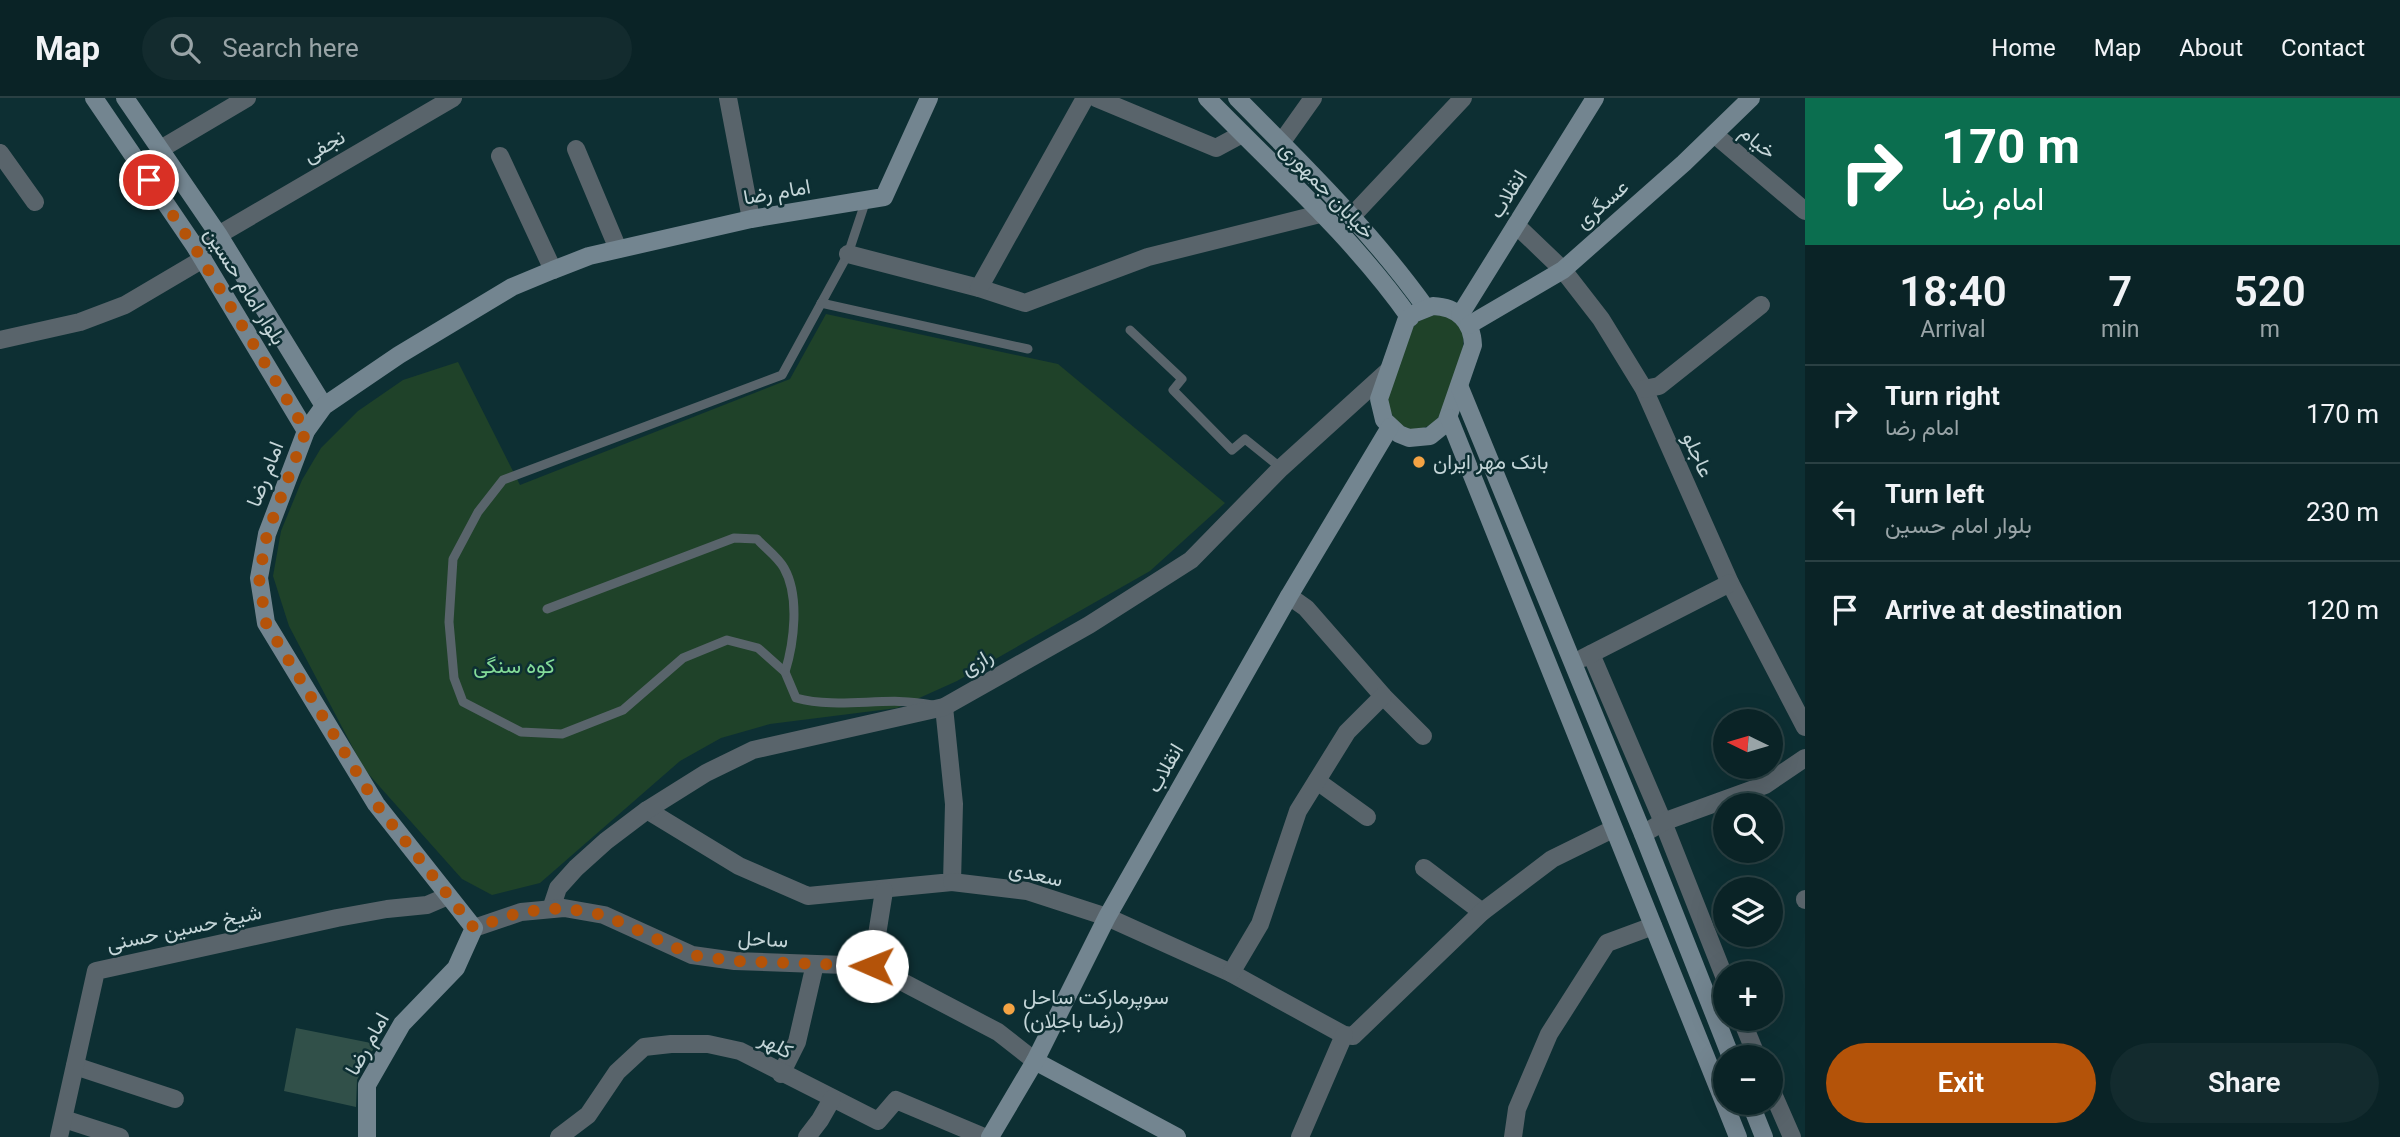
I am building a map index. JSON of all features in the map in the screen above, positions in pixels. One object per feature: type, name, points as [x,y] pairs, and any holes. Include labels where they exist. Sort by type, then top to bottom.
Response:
[{"type":"main road","name":"بلوار امام حسین","points":[[94,98],[199,254],[306,431]]},
{"type":"main road","name":"بلوار امام حسین","points":[[125,98],[218,234],[324,406]]},
{"type":"main road","name":"امام رضا","points":[[367,1137],[366,1085],[402,1024],[456,968],[474,928],[376,804],[266,623],[259,578],[267,534],[306,431],[324,406],[399,355],[500,294],[553,270],[589,256],[751,219],[884,197],[929,98]]},
{"type":"main road","name":"خیابان جمهوری","points":[[1207,98],[1384,282],[1410,318]]},
{"type":"main road","name":"خیابان جمهوری","points":[[1237,98],[1352,216],[1401,273],[1426,308]]},
{"type":"main road","name":"انقلاب","points":[[1464,320],[1516,225],[1595,98]]},
{"type":"main road","name":"عسگری","points":[[1464,320],[1563,270],[1751,98]]},
{"type":"main road","points":[[1444,307],[1464,320],[1473,345],[1449,418],[1439,431],[1419,438],[1399,435],[1390,428],[1384,420],[1379,399],[1402,330],[1410,318],[1426,308],[1444,307]]},
{"type":"main road","points":[[1460,388],[1726,1045]]},
{"type":"main road","points":[[1449,418],[1738,1137]]},
{"type":"main road","name":"انقلاب","points":[[990,1137],[1035,1060],[1107,917],[1290,596],[1390,428]]},
{"type":"main road","points":[[1616,836],[1643,834]]},
{"type":"main road","points":[[1035,1060],[1177,1137]]},
{"type":"main road","points":[[1755,1115],[1764,1137]]},
{"type":"street","points":[[159,150],[247,98]]},
{"type":"street","name":"نجفی","points":[[0,340],[80,322],[125,305],[199,254],[218,234],[453,98]]},
{"type":"street","points":[[728,98],[751,219]]},
{"type":"street","points":[[979,288],[1085,98]]},
{"type":"street","points":[[1096,98],[1216,148],[1242,134]]},
{"type":"street","points":[[1280,143],[1313,98]]},
{"type":"street","points":[[1352,216],[1464,98]]},
{"type":"street","name":"خیام","points":[[1714,134],[1805,211]]},
{"type":"street","points":[[576,149],[618,249]]},
{"type":"street","points":[[0,153],[35,202]]},
{"type":"street","points":[[500,156],[553,270]]},
{"type":"street","points":[[848,254],[979,288],[1025,303],[1148,257],[1320,214]]},
{"type":"street","name":"عاجلو","points":[[1516,225],[1563,270],[1601,319],[1644,389],[1730,583],[1805,727]]},
{"type":"street","points":[[1644,389],[1659,386],[1761,305]]},
{"type":"street","name":"رازی","points":[[551,909],[558,888],[576,868],[647,810],[706,773],[753,750],[944,707],[1089,625],[1191,560],[1280,468],[1388,371]]},
{"type":"street","points":[[1572,664],[1730,583]]},
{"type":"street","points":[[1290,596],[1306,608],[1383,696],[1423,736]]},
{"type":"street","points":[[1591,654],[1663,822],[1718,961]]},
{"type":"street","points":[[1231,973],[1260,924],[1298,811],[1347,732],[1383,696]]},
{"type":"street","points":[[944,707],[954,804],[952,883]]},
{"type":"street","points":[[1643,834],[1663,822],[1765,785],[1805,758]]},
{"type":"street","points":[[1317,780],[1367,817]]},
{"type":"street","name":"سعدی","points":[[647,810],[739,866],[808,896],[952,883],[1027,891],[1107,917],[1231,973],[1344,1035]]},
{"type":"street","points":[[1300,1137],[1344,1035],[1353,1036],[1482,912],[1552,859],[1616,836]]},
{"type":"street","points":[[1423,868],[1482,912]]},
{"type":"street","points":[[872,966],[884,891]]},
{"type":"street","name":"شیخ حسین حسنی","points":[[59,1137],[96,971],[337,918],[428,905],[449,896]]},
{"type":"street","name":"ساحل","points":[[474,928],[521,912],[564,908],[604,915],[692,955],[735,961],[872,966],[998,1032],[1035,1060]]},
{"type":"street","points":[[1513,1137],[1517,1109],[1549,1034],[1607,943],[1653,926]]},
{"type":"street","points":[[781,1074],[797,1042],[815,964]]},
{"type":"street","name":"کلهر","points":[[559,1137],[588,1115],[617,1072],[644,1047],[671,1044],[708,1044],[740,1051],[878,1121],[895,1100],[984,1137]]},
{"type":"street","points":[[75,1066],[175,1099]]},
{"type":"street","points":[[807,1137],[832,1099]]},
{"type":"street","points":[[1782,1115],[1792,1137]]},
{"type":"street","points":[[64,1119],[120,1137]]},
{"type":"lane","points":[[866,200],[848,254],[782,375],[503,480],[478,512],[453,559],[449,622],[454,678],[463,702],[521,732],[562,734],[623,710],[683,658],[727,640],[758,648],[785,672],[796,698],[817,704],[915,701],[944,707]]},
{"type":"lane","points":[[821,303],[1028,349]]},
{"type":"lane","points":[[1130,330],[1182,379],[1173,390],[1232,450],[1245,439],[1280,468]]},
{"type":"lane","points":[[547,609],[734,538],[757,539],[783,566],[794,593],[791,653],[785,672]]},
{"type":"green space","name":"کوه سنگی","points":[[826,314],[1058,364],[1225,503],[1150,571],[957,681],[897,708],[770,724],[721,738],[680,761],[540,883],[492,895],[462,879],[364,769],[289,626],[273,576],[281,531],[302,480],[321,448],[358,411],[403,380],[458,362],[520,485],[790,379]]},
{"type":"green space","points":[[1434,315],[1458,323],[1464,341],[1462,352],[1439,417],[1426,427],[1411,429],[1403,426],[1393,416],[1388,398],[1413,327],[1419,321]]},
{"type":"building","points":[[296,1028],[376,1044],[357,1080],[356,1107],[284,1091]]},
{"type":"place","name":"بانک مهر ایران","points":[[1419,462]]},
{"type":"place","name":"سوپرمارکت ساحل (رضا باجلان)","points":[[1009,1009]]},
{"type":"route","points":[[149,180],[195,248],[306,431],[267,534],[259,578],[266,623],[376,804],[474,928],[521,912],[564,908],[604,915],[692,955],[735,961],[872,966]]}]
